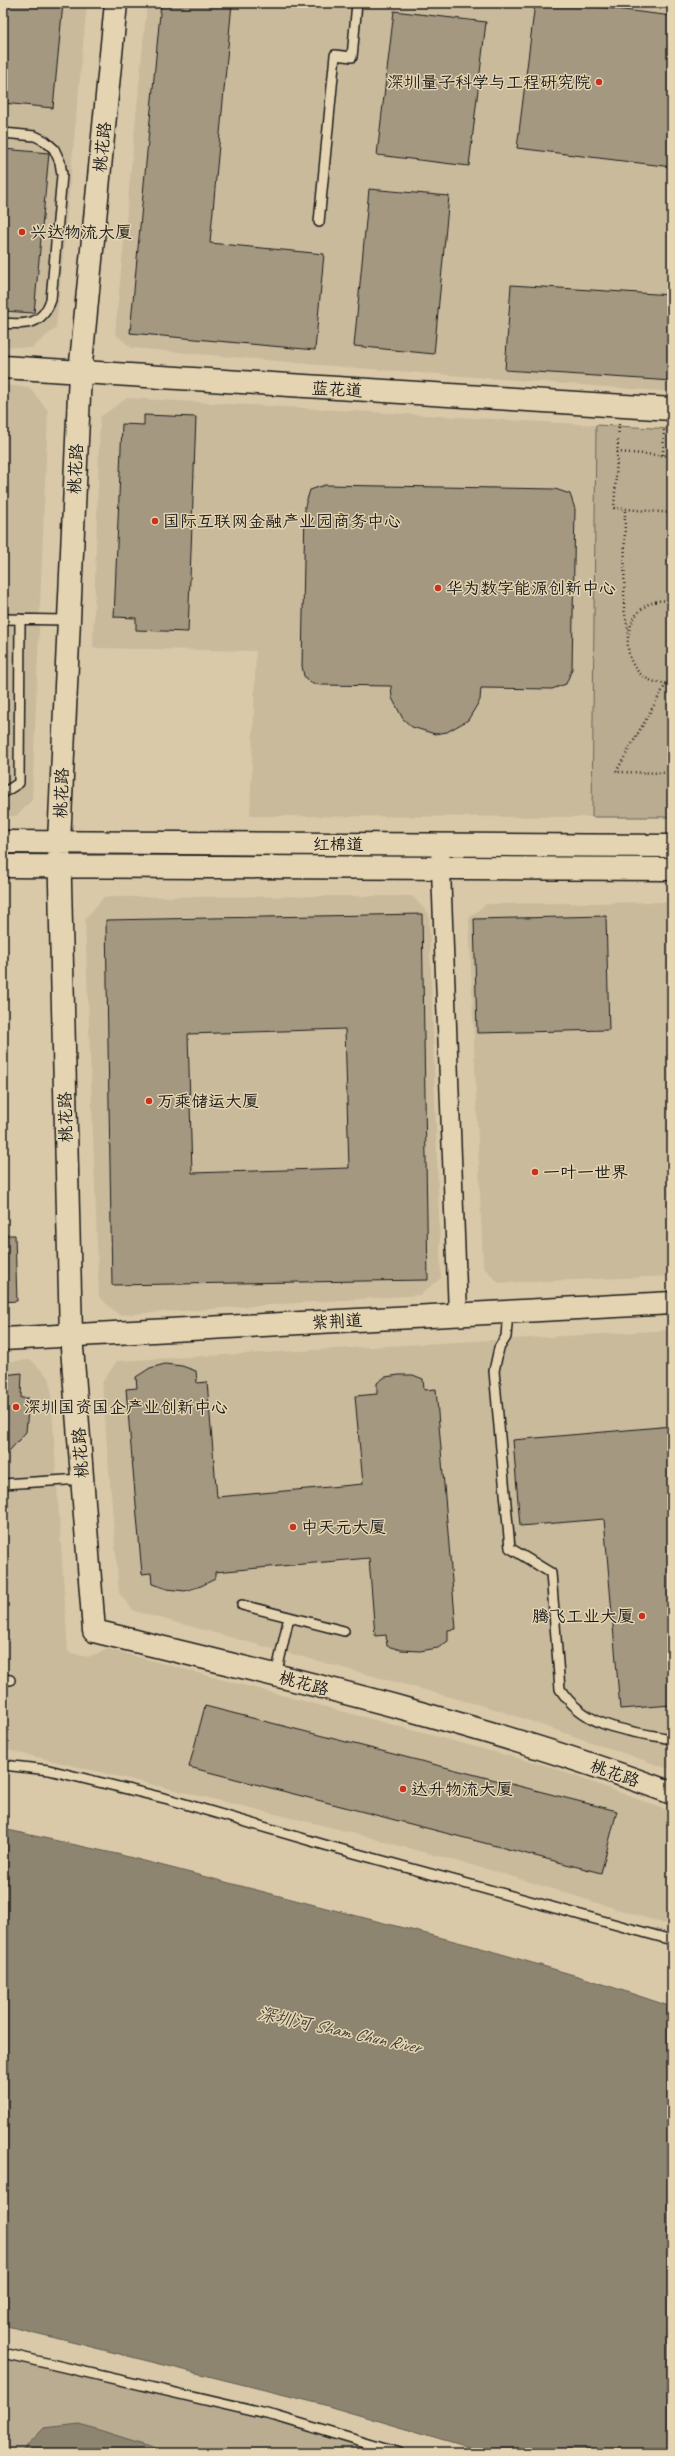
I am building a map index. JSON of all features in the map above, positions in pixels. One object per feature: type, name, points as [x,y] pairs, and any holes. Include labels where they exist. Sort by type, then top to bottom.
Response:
[{"type":"main road","name":"桃花路","points":[[116,3],[80,373],[67,620],[59,842],[71,1336],[94,1631],[276,1675],[482,1729],[568,1756],[672,1793]]},
{"type":"main road","name":"蓝花道","points":[[3,367],[668,409]]},
{"type":"main road","name":"红棉道","points":[[3,842],[672,846]]},
{"type":"main road","name":"红棉道","points":[[3,866],[672,869]]},
{"type":"main road","name":"紫荆道","points":[[3,1339],[672,1303]]},
{"type":"street","points":[[440,844],[458,1314]]},
{"type":"lane","points":[[319,222],[335,55],[352,57],[357,3]]},
{"type":"lane","points":[[3,133],[35,136],[45,141],[54,150],[62,175],[51,300],[48,309],[34,322],[23,325],[3,323]]},
{"type":"lane","points":[[3,619],[67,620]]},
{"type":"lane","points":[[3,793],[19,783],[20,619]]},
{"type":"lane","points":[[508,1312],[506,1338],[499,1348],[494,1371],[510,1548],[551,1573],[560,1689],[567,1700],[587,1718],[615,1728],[672,1739]]},
{"type":"lane","points":[[3,1484],[82,1479]]},
{"type":"lane","points":[[242,1605],[344,1631]]},
{"type":"lane","points":[[276,1675],[290,1616]]},
{"type":"lane","points":[[3,1765],[49,1770],[168,1799],[325,1845],[672,1940]]},
{"type":"lane","points":[[3,2353],[275,2416],[399,2453]]},
{"type":"path","points":[[621,406],[613,504],[614,508],[625,511],[672,513]]},
{"type":"path","points":[[663,455],[668,409]]},
{"type":"path","points":[[617,452],[672,456]]},
{"type":"path","points":[[625,511],[624,609],[628,630],[627,651],[637,670],[655,682],[666,684],[672,683]]},
{"type":"path","points":[[628,630],[633,620],[649,606],[659,602],[672,601]]},
{"type":"path","points":[[666,684],[616,772],[672,773]]},
{"type":"shaded area","points":[[3,3],[87,3],[56,328],[32,348],[3,346]]},
{"type":"shaded area","points":[[147,3],[672,3],[672,392],[344,367],[132,348],[115,334]]},
{"type":"shaded area","points":[[3,385],[29,387],[48,411],[32,800],[16,816],[3,816]]},
{"type":"shaded area","points":[[127,398],[596,425],[592,817],[250,816],[256,651],[93,648],[100,417]]},
{"type":"shaded area","points":[[596,425],[672,429],[672,817],[592,817]]},
{"type":"shaded area","name":"万乘储运大厦","points":[[412,896],[429,914],[441,1278],[420,1295],[119,1315],[99,1297],[85,919],[104,897]]},
{"type":"shaded area","points":[[672,902],[672,1276],[499,1283],[483,1267],[469,918],[486,904]]},
{"type":"shaded area","points":[[672,1330],[672,1770],[498,1710],[134,1611],[119,1593],[102,1383],[117,1361]]},
{"type":"shaded area","points":[[31,1360],[50,1379],[68,1652],[88,1657],[108,1649],[551,1767],[672,1812],[672,1926],[497,1872],[330,1827],[3,1749],[3,1362]]},
{"type":"shaded area","points":[[3,2348],[262,2413],[398,2453],[3,2453]]},
{"type":"water","name":"深圳河 Sham Chun River","points":[[3,1829],[117,1854],[481,1948],[591,1980],[672,2007],[672,2453],[489,2453],[321,2404],[3,2325]]},
{"type":"water","points":[[80,2424],[172,2453],[20,2453],[44,2428]]},
{"type":"building","points":[[3,3],[63,3],[53,108],[3,103]]},
{"type":"building","points":[[161,3],[232,3],[210,243],[324,254],[315,350],[130,333]]},
{"type":"building","name":"深圳量子科学与工程研究院","points":[[535,3],[567,3],[672,16],[672,167],[517,148]]},
{"type":"building","points":[[394,11],[486,22],[469,166],[377,155]]},
{"type":"building","name":"兴达物流大厦","points":[[3,149],[49,153],[34,313],[3,311]]},
{"type":"building","points":[[369,189],[449,196],[434,354],[354,346]]},
{"type":"building","points":[[511,285],[672,295],[672,381],[505,370]]},
{"type":"building","name":"国际互联网金融产业园商务中心","points":[[144,415],[196,417],[188,632],[136,630],[136,618],[114,617],[122,424],[144,425]]},
{"type":"building","name":"华为数字能源创新中心","points":[[325,485],[555,489],[570,494],[575,509],[572,669],[566,684],[552,689],[481,688],[480,700],[468,720],[447,732],[435,734],[412,727],[403,719],[392,698],[391,686],[322,685],[313,684],[308,681],[304,676],[302,666],[305,506],[310,490]]},
{"type":"building","name":"万乘储运大厦","points":[[422,914],[428,1280],[112,1285],[106,920]],"holes":[[[345,1029],[349,1168],[192,1173],[188,1034]]]},
{"type":"building","points":[[606,916],[609,1030],[477,1033],[474,919]]},
{"type":"building","points":[[3,1235],[15,1235],[17,1301],[3,1302]]},
{"type":"building","name":"中天元大厦","points":[[165,1364],[182,1366],[196,1371],[197,1383],[207,1382],[217,1497],[363,1484],[355,1396],[377,1394],[377,1383],[385,1377],[399,1375],[413,1375],[423,1379],[424,1390],[436,1389],[456,1629],[448,1630],[448,1641],[438,1648],[420,1651],[401,1650],[387,1646],[386,1635],[375,1636],[369,1558],[215,1572],[215,1579],[201,1586],[185,1591],[167,1589],[152,1584],[151,1573],[142,1574],[126,1389],[137,1388],[136,1377],[150,1368]]},
{"type":"building","name":"深圳国资国企产业创新中心","points":[[22,1373],[21,1398],[29,1398],[26,1432],[3,1458],[3,1375]]},
{"type":"building","name":"腾飞工业大厦","points":[[672,1426],[672,1705],[620,1709],[604,1519],[520,1526],[513,1440]]},
{"type":"building","name":"达升物流大厦","points":[[205,1706],[617,1811],[601,1873],[189,1767]]},
{"type":"place","name":"深圳量子科学与工程研究院","points":[[599,82]]},
{"type":"place","name":"兴达物流大厦","points":[[22,232]]},
{"type":"place","name":"国际互联网金融产业园商务中心","points":[[155,521]]},
{"type":"place","name":"华为数字能源创新中心","points":[[438,588]]},
{"type":"place","name":"万乘储运大厦","points":[[149,1101]]},
{"type":"place","name":"一叶一世界","points":[[535,1172]]},
{"type":"place","name":"深圳国资国企产业创新中心","points":[[16,1407]]},
{"type":"place","name":"中天元大厦","points":[[293,1527]]},
{"type":"place","name":"腾飞工业大厦","points":[[642,1616]]},
{"type":"place","name":"达升物流大厦","points":[[403,1789]]}]
